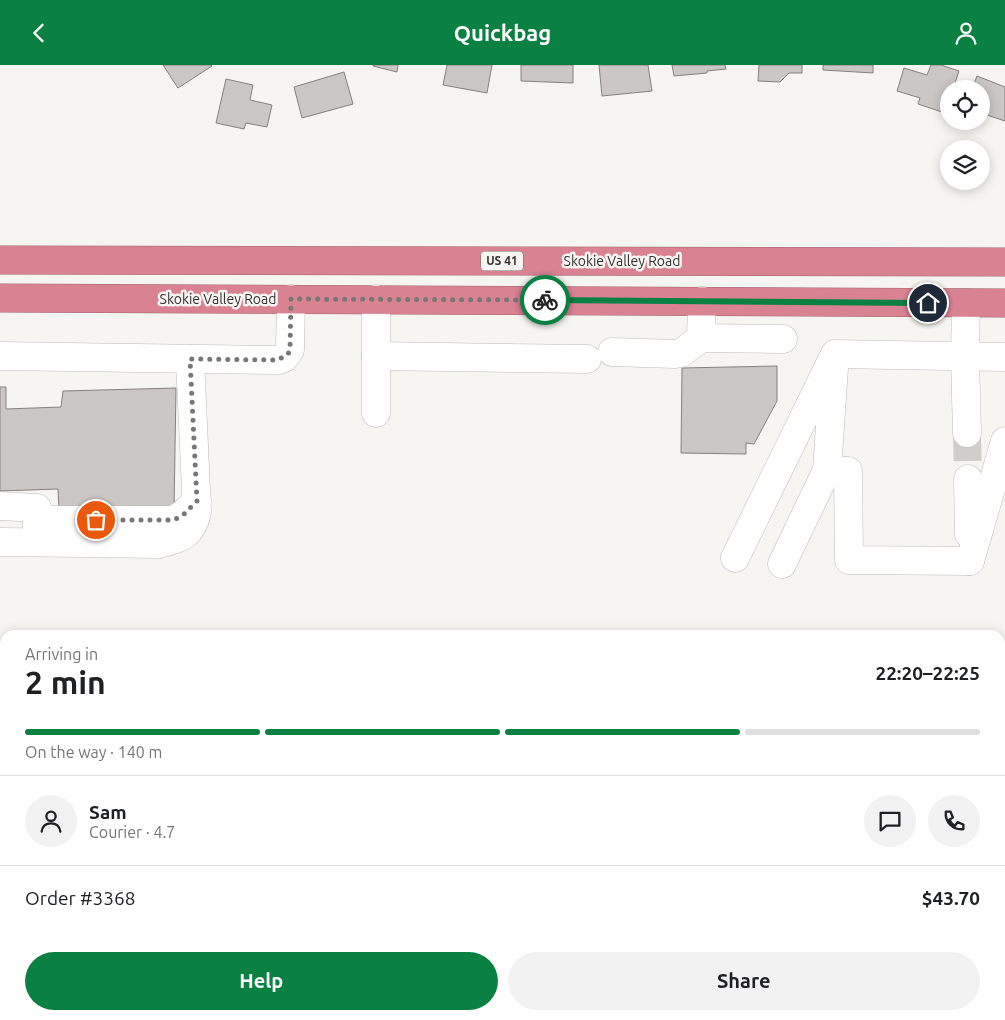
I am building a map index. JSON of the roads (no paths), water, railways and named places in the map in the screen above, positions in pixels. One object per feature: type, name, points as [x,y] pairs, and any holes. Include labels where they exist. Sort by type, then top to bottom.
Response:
[{"type":"highway","name":"Skokie Valley Road","points":[[0,260],[1005,262]]},
{"type":"highway","name":"Skokie Valley Road","points":[[0,298],[1005,303]]},
{"type":"lane","points":[[0,356],[278,360],[284,358],[290,350],[291,299]]},
{"type":"lane","points":[[376,299],[376,413]]},
{"type":"lane","points":[[700,338],[702,301]]},
{"type":"lane","points":[[966,303],[967,433]]},
{"type":"lane","points":[[376,356],[675,354],[681,353],[700,338],[783,339]]},
{"type":"lane","points":[[835,354],[1005,357]]},
{"type":"lane","points":[[782,564],[827,470],[835,354]]},
{"type":"lane","points":[[735,558],[835,354]]},
{"type":"lane","points":[[0,542],[37,531],[160,544],[180,539],[188,534],[195,520],[189,486],[190,359]]},
{"type":"lane","points":[[970,561],[1005,441]]},
{"type":"lane","points":[[827,470],[848,471],[849,560],[970,561]]},
{"type":"lane","points":[[968,479],[970,561]]},
{"type":"lane","points":[[0,506],[37,508],[37,531]]},
{"type":"tunnel","points":[[967,433],[968,479]]}]
